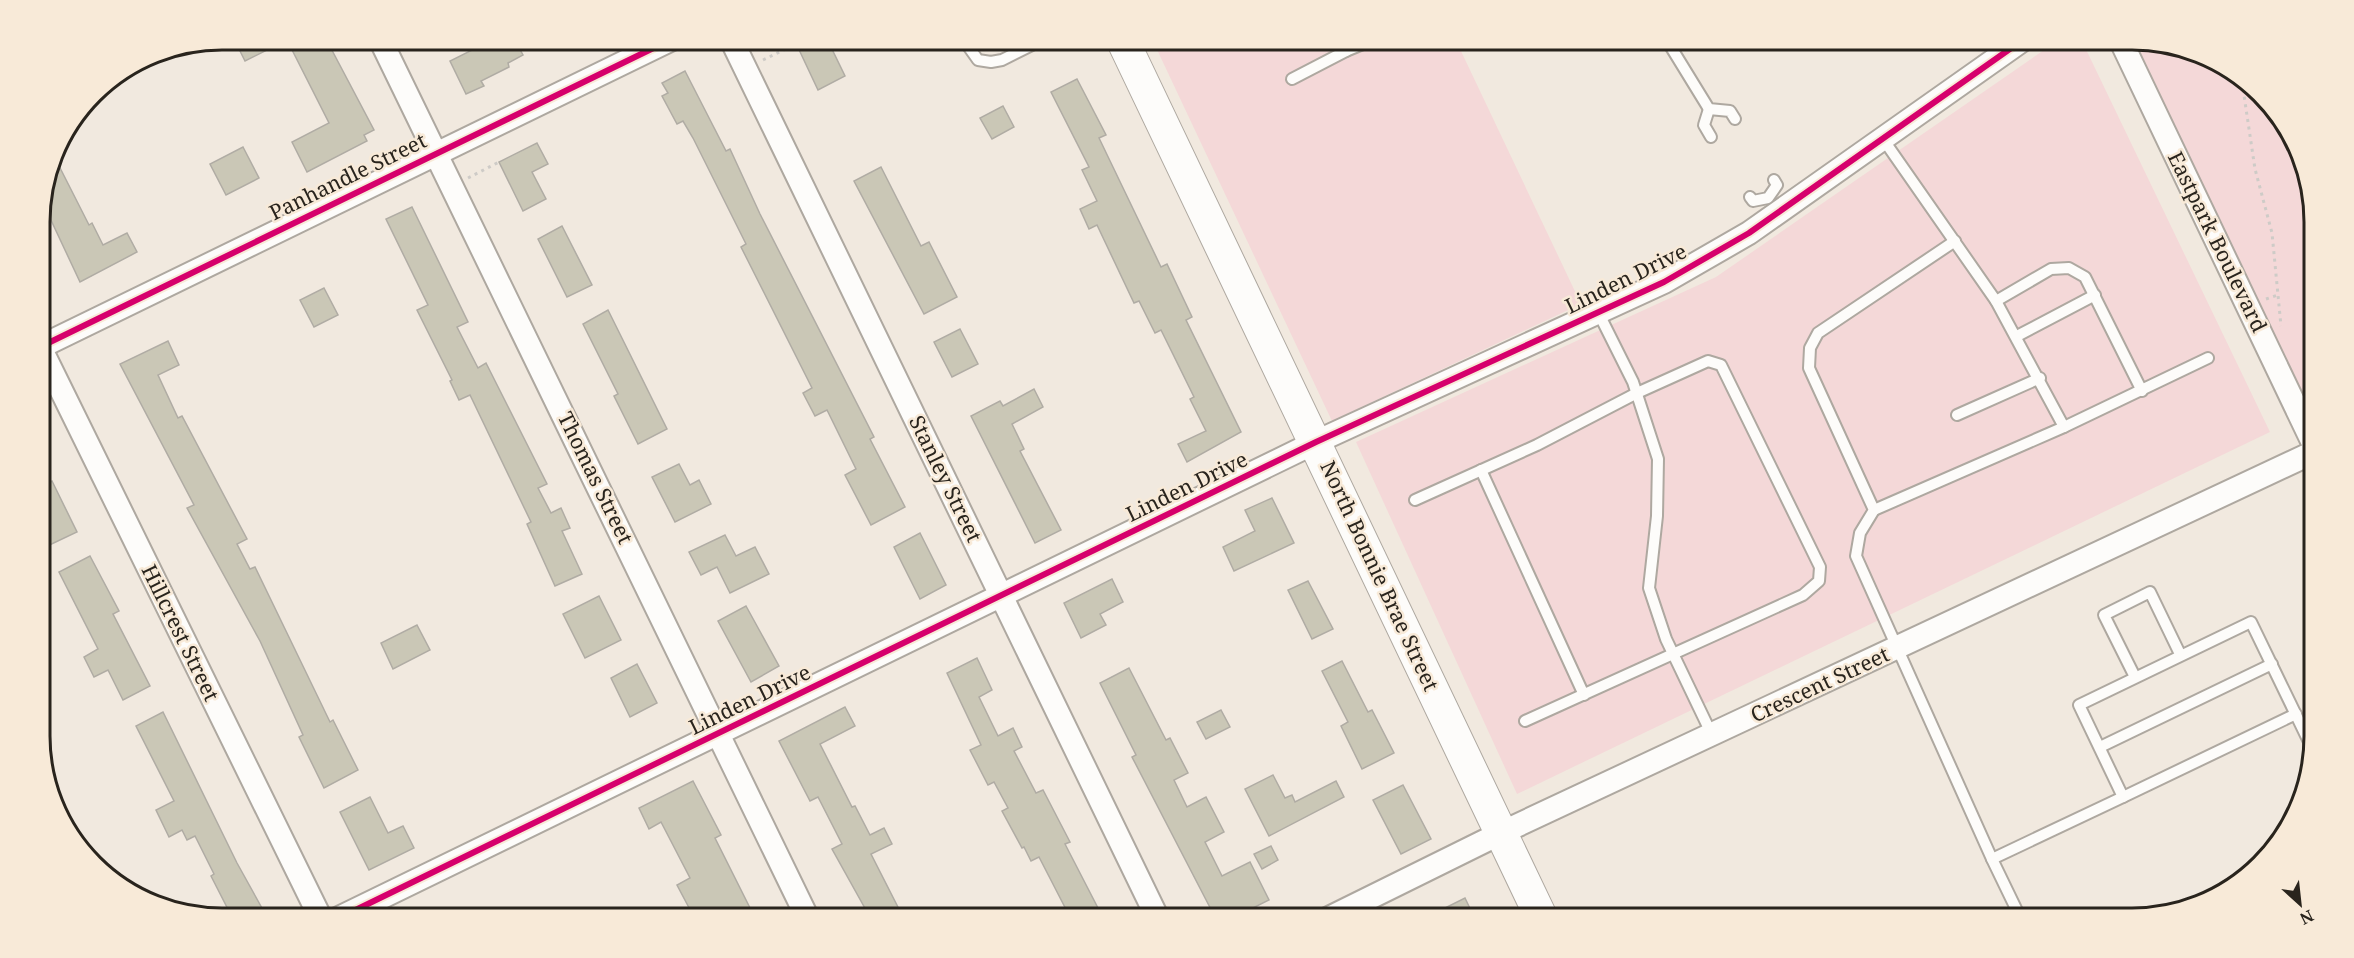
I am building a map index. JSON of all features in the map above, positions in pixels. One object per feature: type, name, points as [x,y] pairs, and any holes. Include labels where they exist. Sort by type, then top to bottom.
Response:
[{"type":"main road","name":"North Bonnie Brae Street","points":[[1127,50],[1537,908]]},
{"type":"street","name":"Thomas Street","points":[[386,50],[803,908]]},
{"type":"street","name":"Panhandle Street","points":[[50,342],[649,50]]},
{"type":"street","name":"Stanley Street","points":[[736,50],[1153,908]]},
{"type":"street","name":"Linden Drive","points":[[360,908],[1316,442],[1664,282],[1773,206],[1883,139],[2008,50]]},
{"type":"street","name":"Eastpark Boulevard","points":[[2125,50],[2304,424]]},
{"type":"street","name":"Hillcrest Street","points":[[50,367],[316,908]]},
{"type":"street","name":"Crescent Street","points":[[1372,908],[1501,833],[2304,457]]},
{"type":"lane","points":[[971,50],[978,60],[991,62],[1019,50]]},
{"type":"lane","points":[[1673,50],[1709,109],[1704,125],[1711,136]]},
{"type":"lane","points":[[1292,79],[1346,51]]},
{"type":"lane","points":[[1709,109],[1730,111],[1735,119]]},
{"type":"lane","points":[[1883,139],[1996,301],[2040,378],[2064,426]]},
{"type":"lane","points":[[1750,196],[1753,201],[1773,206],[1777,185],[1774,180]]},
{"type":"lane","points":[[1874,510],[1809,368],[1810,348],[1818,333],[1956,241]]},
{"type":"lane","points":[[1996,301],[2051,269],[2069,268],[2085,277],[2142,391]]},
{"type":"lane","points":[[2016,336],[2094,295]]},
{"type":"lane","points":[[1598,312],[1637,393],[1658,459],[1657,516],[1649,588],[1674,655],[1712,735]]},
{"type":"lane","points":[[2016,908],[1856,556],[1860,533],[1874,510],[2142,391],[2208,358]]},
{"type":"lane","points":[[1415,500],[1537,445],[1637,393],[1708,361],[1721,365],[1820,567],[1819,581],[1803,595],[1525,722]]},
{"type":"lane","points":[[1957,415],[2040,378]]},
{"type":"lane","points":[[1481,470],[1584,695]]},
{"type":"lane","points":[[2135,677],[2104,615],[2150,592],[2180,654]]},
{"type":"lane","points":[[2123,797],[2079,705],[2180,654],[2251,622],[2304,731]]},
{"type":"lane","points":[[2100,747],[2272,664]]},
{"type":"lane","points":[[1992,859],[2296,714]]},
{"type":"path","points":[[745,68],[783,50]]},
{"type":"path","points":[[2243,90],[2255,169],[2272,233],[2282,335]]},
{"type":"path","points":[[453,185],[499,162]]},
{"type":"path","points":[[2262,301],[2278,295]]},
{"type":"shaded area","points":[[1157,50],[1460,50],[1581,304],[1332,421]]},
{"type":"shaded area","points":[[2044,50],[2086,50],[2270,432],[1517,794],[1356,442],[1716,277]]},
{"type":"shaded area","points":[[2138,50],[2155,51],[2188,59],[2228,78],[2262,108],[2287,145],[2303,199],[2304,397]]},
{"type":"building","points":[[240,50],[267,50],[245,61]]},
{"type":"building","points":[[292,50],[332,50],[374,130],[364,135],[367,141],[307,172],[292,142],[329,123]]},
{"type":"building","points":[[472,50],[520,50],[523,55],[508,63],[509,67],[481,81],[484,86],[466,94],[450,61]]},
{"type":"building","points":[[799,50],[832,50],[845,76],[818,90]]},
{"type":"building","points":[[685,71],[726,151],[730,149],[760,214],[874,437],[870,439],[905,507],[871,525],[845,475],[856,469],[827,410],[815,416],[803,393],[812,388],[741,247],[746,244],[693,138],[683,121],[677,124],[662,96],[668,93],[662,83]]},
{"type":"building","points":[[1077,79],[1106,135],[1099,138],[1161,267],[1167,264],[1192,317],[1186,320],[1241,432],[1187,462],[1178,444],[1206,431],[1190,399],[1194,397],[1161,330],[1155,333],[1139,301],[1134,303],[1097,225],[1089,229],[1080,209],[1097,201],[1082,170],[1089,167],[1051,92]]},
{"type":"building","points":[[1003,106],[1014,127],[992,139],[980,118]]},
{"type":"building","points":[[537,143],[548,164],[532,172],[546,199],[523,211],[499,162]]},
{"type":"building","points":[[243,147],[259,178],[226,195],[210,164]]},
{"type":"building","points":[[59,166],[89,225],[92,223],[103,245],[127,233],[137,252],[80,282],[50,218],[51,199]]},
{"type":"building","points":[[881,167],[921,246],[929,242],[957,297],[924,314],[854,181]]},
{"type":"building","points":[[412,207],[468,322],[457,327],[478,368],[486,363],[547,484],[538,488],[551,513],[561,508],[570,528],[562,531],[582,574],[555,586],[527,524],[531,522],[470,395],[459,400],[450,381],[452,380],[417,310],[428,305],[386,219]]},
{"type":"building","points":[[562,226],[592,285],[567,297],[538,239]]},
{"type":"building","points":[[324,288],[338,315],[314,327],[300,300]]},
{"type":"building","points":[[608,310],[667,429],[638,444],[614,396],[618,394],[583,324]]},
{"type":"building","points":[[960,329],[978,364],[952,377],[934,342]]},
{"type":"building","points":[[168,341],[179,365],[158,375],[178,418],[182,416],[247,539],[237,544],[250,569],[255,567],[330,722],[333,720],[358,770],[324,788],[299,737],[303,735],[260,641],[187,508],[194,505],[120,364]]},
{"type":"building","points":[[1034,389],[1043,407],[1012,424],[1024,449],[1020,451],[1061,530],[1035,543],[971,416],[1000,401],[1003,406]]},
{"type":"building","points":[[679,464],[690,485],[699,480],[711,504],[675,522],[652,477]]},
{"type":"building","points":[[52,481],[77,532],[50,545],[50,482]]},
{"type":"building","points":[[1272,498],[1294,543],[1234,571],[1223,547],[1255,531],[1245,510]]},
{"type":"building","points":[[920,533],[946,585],[920,599],[894,547]]},
{"type":"building","points":[[725,535],[736,556],[755,547],[769,574],[730,593],[717,567],[701,575],[689,552]]},
{"type":"building","points":[[90,556],[119,611],[113,614],[150,686],[123,700],[108,670],[94,677],[84,657],[98,649],[59,572]]},
{"type":"building","points":[[1112,579],[1123,602],[1100,614],[1106,625],[1081,638],[1064,603]]},
{"type":"building","points":[[1308,581],[1333,629],[1312,639],[1288,590]]},
{"type":"building","points":[[599,596],[621,640],[585,658],[563,614]]},
{"type":"building","points":[[746,606],[779,666],[751,682],[718,621]]},
{"type":"building","points":[[417,625],[430,650],[393,669],[381,643]]},
{"type":"building","points":[[977,658],[992,690],[979,697],[998,736],[1013,728],[1022,747],[1014,751],[1036,793],[1043,790],[1070,842],[1065,844],[1098,908],[1065,908],[1039,857],[1031,861],[1024,847],[1022,848],[1002,811],[1008,808],[994,782],[988,785],[970,750],[981,745],[947,673]]},
{"type":"building","points":[[1342,661],[1368,712],[1372,710],[1394,753],[1362,769],[1341,726],[1348,722],[1322,671]]},
{"type":"building","points":[[637,664],[657,703],[630,717],[611,678]]},
{"type":"building","points":[[1129,668],[1166,740],[1170,738],[1188,773],[1174,780],[1187,807],[1206,797],[1224,832],[1205,842],[1222,876],[1250,862],[1269,900],[1253,908],[1210,908],[1132,757],[1136,755],[1100,683]]},
{"type":"building","points":[[845,707],[855,726],[820,744],[852,807],[855,806],[870,835],[884,828],[892,844],[871,854],[898,908],[865,908],[832,849],[842,844],[818,797],[810,801],[779,741]]},
{"type":"building","points":[[1221,710],[1230,727],[1206,739],[1197,722]]},
{"type":"building","points":[[163,712],[237,863],[262,908],[227,908],[211,876],[214,874],[195,836],[187,840],[182,830],[169,837],[156,810],[174,801],[136,726]]},
{"type":"building","points":[[1273,775],[1285,798],[1292,795],[1295,802],[1336,781],[1344,797],[1269,836],[1245,789]]},
{"type":"building","points":[[693,781],[721,835],[715,838],[750,908],[689,908],[677,885],[690,878],[661,822],[649,829],[639,808]]},
{"type":"building","points":[[1403,785],[1431,839],[1401,854],[1373,800]]},
{"type":"building","points":[[370,797],[388,833],[403,826],[414,848],[369,870],[340,812]]},
{"type":"building","points":[[1271,846],[1278,860],[1262,869],[1254,854]]},
{"type":"building","points":[[1465,898],[1470,908],[1445,908]]},
{"type":"cycle path","points":[[50,342],[649,50]]},
{"type":"cycle path","points":[[360,908],[1316,442],[1664,282],[1749,233],[2008,50]]}]
